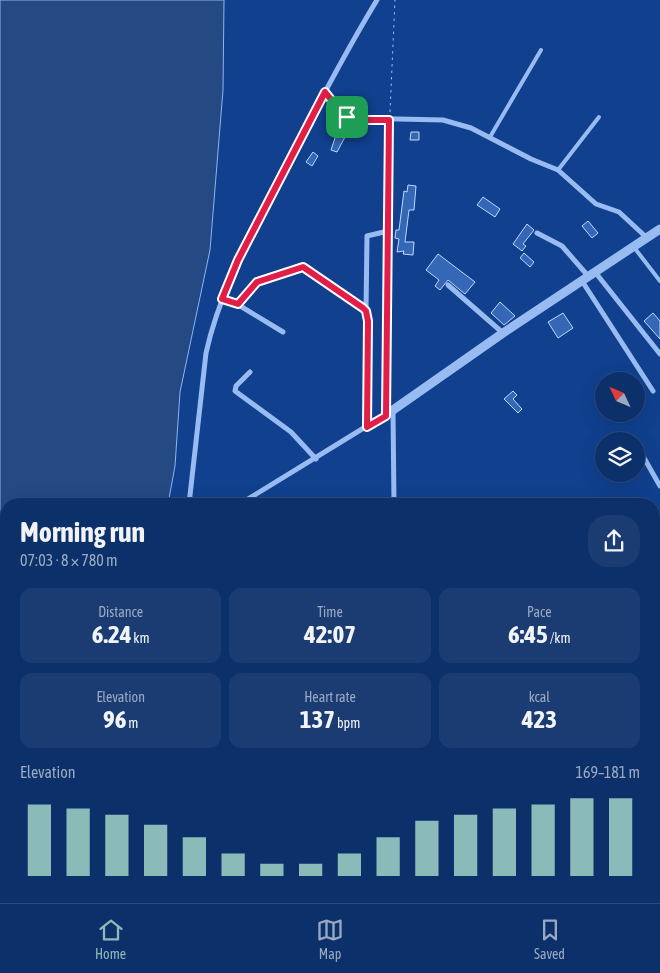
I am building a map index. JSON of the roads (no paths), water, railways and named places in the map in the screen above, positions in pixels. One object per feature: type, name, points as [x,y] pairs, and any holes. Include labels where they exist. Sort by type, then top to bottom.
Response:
[{"type":"street","points":[[190,498],[206,353],[211,330],[222,299],[238,260],[325,92],[377,0]]},
{"type":"street","points":[[325,92],[341,113],[347,117],[449,121],[490,137],[531,159],[558,170],[596,204],[619,212],[646,237]]},
{"type":"street","points":[[252,498],[389,413],[504,333],[660,229]]},
{"type":"street","points":[[367,427],[367,236],[388,231]]},
{"type":"street","points":[[537,233],[562,246],[660,354]]},
{"type":"street","points":[[238,304],[257,282],[303,267],[366,311]]},
{"type":"street","points":[[589,277],[653,392]]},
{"type":"street","points":[[448,285],[504,333]]},
{"type":"street","points":[[222,299],[238,304],[283,332]]},
{"type":"street","points":[[250,372],[236,386],[235,391],[291,432],[316,458]]},
{"type":"street","points":[[389,413],[394,498]]},
{"type":"street","points":[[645,460],[660,486]]},
{"type":"lane","points":[[490,137],[541,50]]},
{"type":"lane","points":[[558,170],[599,117]]},
{"type":"lane","points":[[633,246],[660,281]]}]
